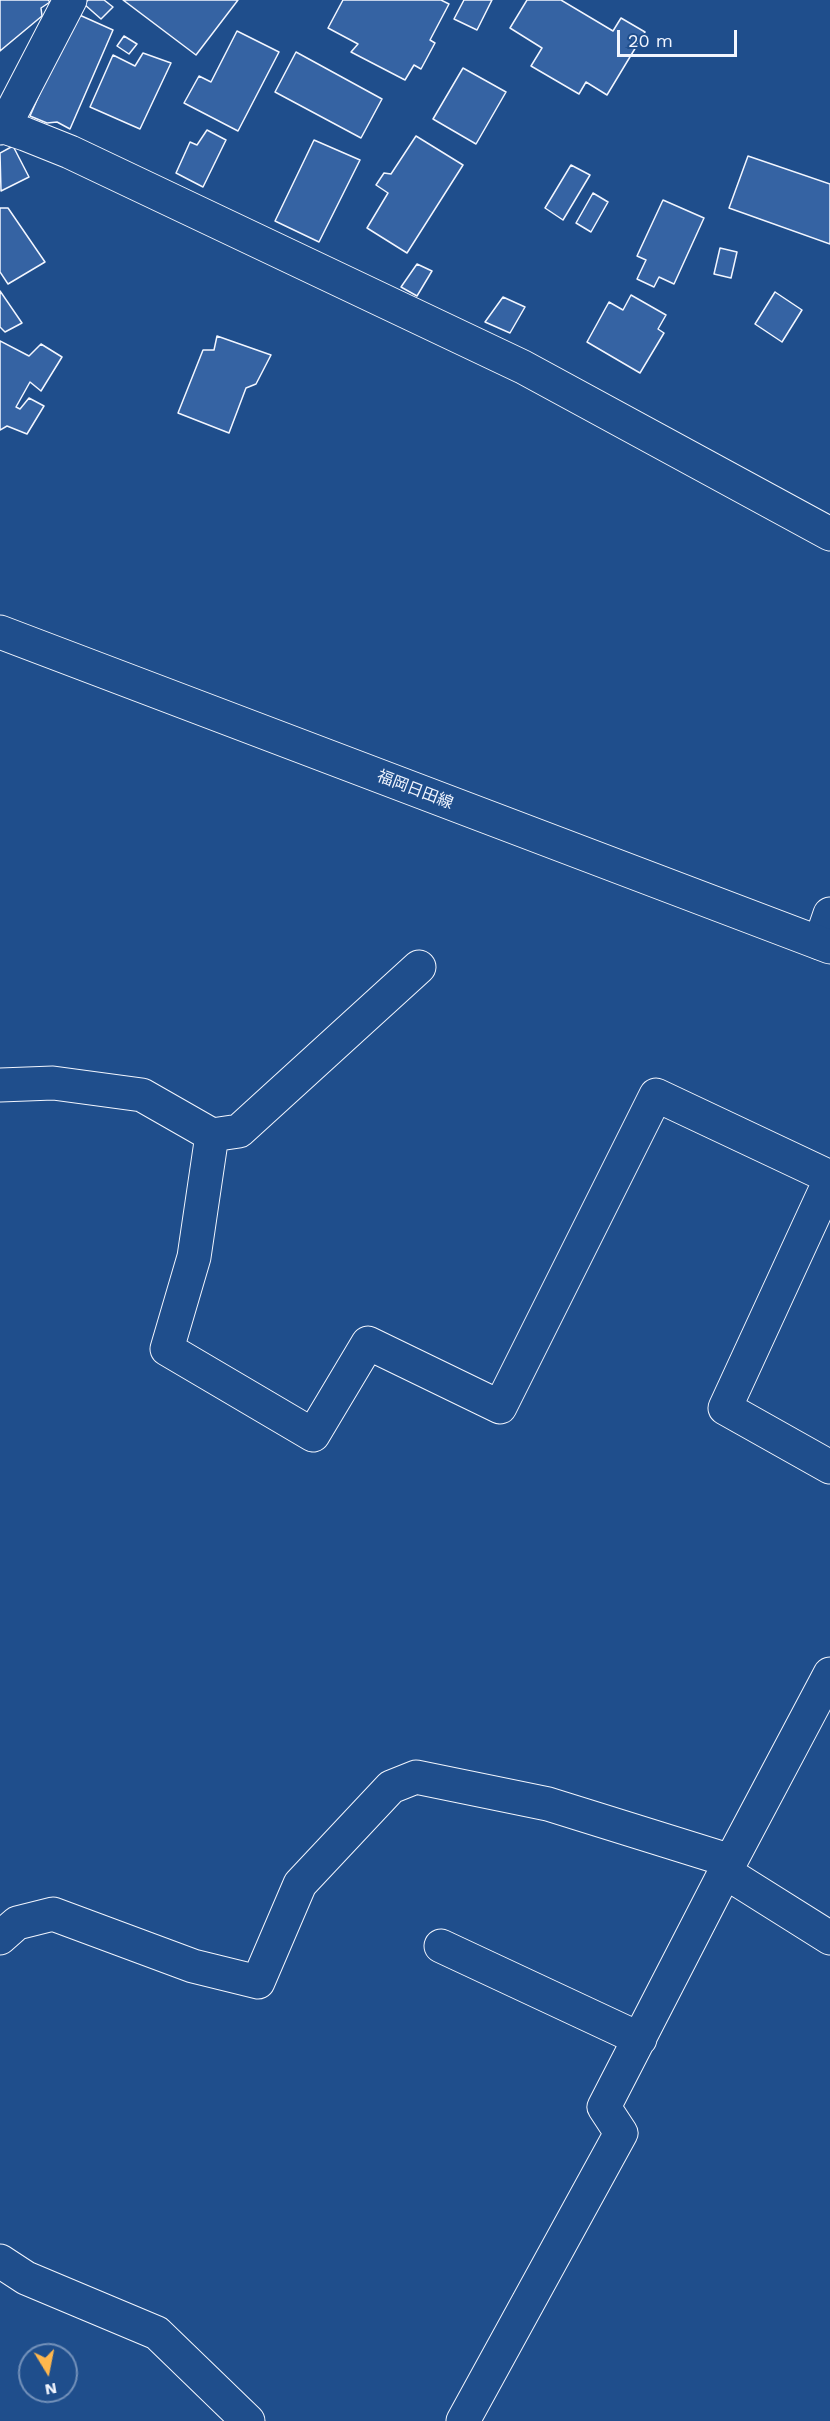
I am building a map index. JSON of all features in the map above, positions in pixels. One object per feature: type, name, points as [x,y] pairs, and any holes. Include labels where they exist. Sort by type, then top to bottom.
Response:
[{"type":"street","points":[[70,0],[2,128],[70,152],[523,367],[830,534]]},
{"type":"street","name":"福岡日田線","points":[[0,632],[827,935]]},
{"type":"street","points":[[0,1085],[54,1083],[142,1095],[212,1135],[239,1131],[418,967]]},
{"type":"street","points":[[212,1135],[194,1257],[167,1349],[313,1435],[368,1342],[500,1407],[656,1095],[830,1179],[725,1408],[830,1467]]},
{"type":"street","points":[[463,2421],[621,2133],[604,2107],[830,1674]]},
{"type":"street","points":[[0,1938],[17,1923],[53,1914],[193,1966],[258,1982],[300,1884],[391,1787],[416,1777],[548,1804],[728,1867],[830,1938]]},
{"type":"street","points":[[441,1946],[640,2039]]},
{"type":"street","points":[[0,2261],[26,2278],[157,2333],[248,2421]]},
{"type":"building","points":[[0,0],[48,0],[50,2],[41,8],[42,16],[0,51]]},
{"type":"building","points":[[88,0],[104,0],[113,7],[101,19],[84,4]]},
{"type":"building","points":[[123,0],[238,0],[196,55]]},
{"type":"building","points":[[343,0],[441,0],[449,4],[430,40],[435,43],[421,69],[414,65],[405,80],[351,52],[358,44],[328,28]]},
{"type":"building","points":[[464,0],[492,0],[477,30],[454,19]]},
{"type":"building","points":[[527,0],[561,0],[613,31],[621,18],[645,32],[607,95],[586,82],[579,94],[531,66],[542,48],[510,28]]},
{"type":"building","points":[[75,13],[113,30],[70,129],[57,122],[47,123],[30,116]]},
{"type":"building","points":[[237,31],[279,52],[238,131],[184,103],[199,76],[211,82]]},
{"type":"building","points":[[124,36],[137,44],[129,54],[117,46]]},
{"type":"building","points":[[296,52],[382,99],[361,138],[275,92]]},
{"type":"building","points":[[143,53],[171,63],[140,129],[90,107],[113,55],[135,66]]},
{"type":"building","points":[[463,68],[506,92],[476,144],[433,119]]},
{"type":"building","points":[[207,130],[226,140],[203,187],[176,173],[190,142],[197,145]]},
{"type":"building","points":[[416,136],[463,165],[407,253],[367,228],[388,193],[376,185],[384,173],[391,174]]},
{"type":"building","points":[[314,140],[360,160],[319,242],[275,221]]},
{"type":"building","points":[[13,146],[29,177],[1,191],[0,153]]},
{"type":"building","points":[[748,156],[830,184],[830,244],[729,208]]},
{"type":"building","points":[[571,165],[590,175],[563,220],[545,208]]},
{"type":"building","points":[[593,193],[608,202],[591,232],[576,223]]},
{"type":"building","points":[[663,200],[704,218],[674,284],[659,277],[654,287],[637,279],[646,260],[637,256]]},
{"type":"building","points":[[0,208],[8,208],[45,262],[8,284],[0,272]]},
{"type":"building","points":[[720,248],[737,252],[731,278],[714,274]]},
{"type":"building","points":[[417,264],[432,271],[417,296],[401,287]]},
{"type":"building","points":[[0,291],[22,323],[5,332],[0,327]]},
{"type":"building","points":[[775,292],[802,310],[782,342],[755,324]]},
{"type":"building","points":[[631,295],[666,315],[658,329],[664,333],[640,373],[587,342],[609,302],[623,310]]},
{"type":"building","points":[[503,297],[525,307],[510,333],[485,322]]},
{"type":"building","points":[[217,336],[271,355],[256,384],[246,388],[229,433],[178,413],[203,350],[214,350]]},
{"type":"building","points":[[0,341],[29,356],[41,344],[62,357],[41,391],[30,382],[16,407],[20,409],[29,398],[44,406],[27,434],[7,426],[0,430]]}]
